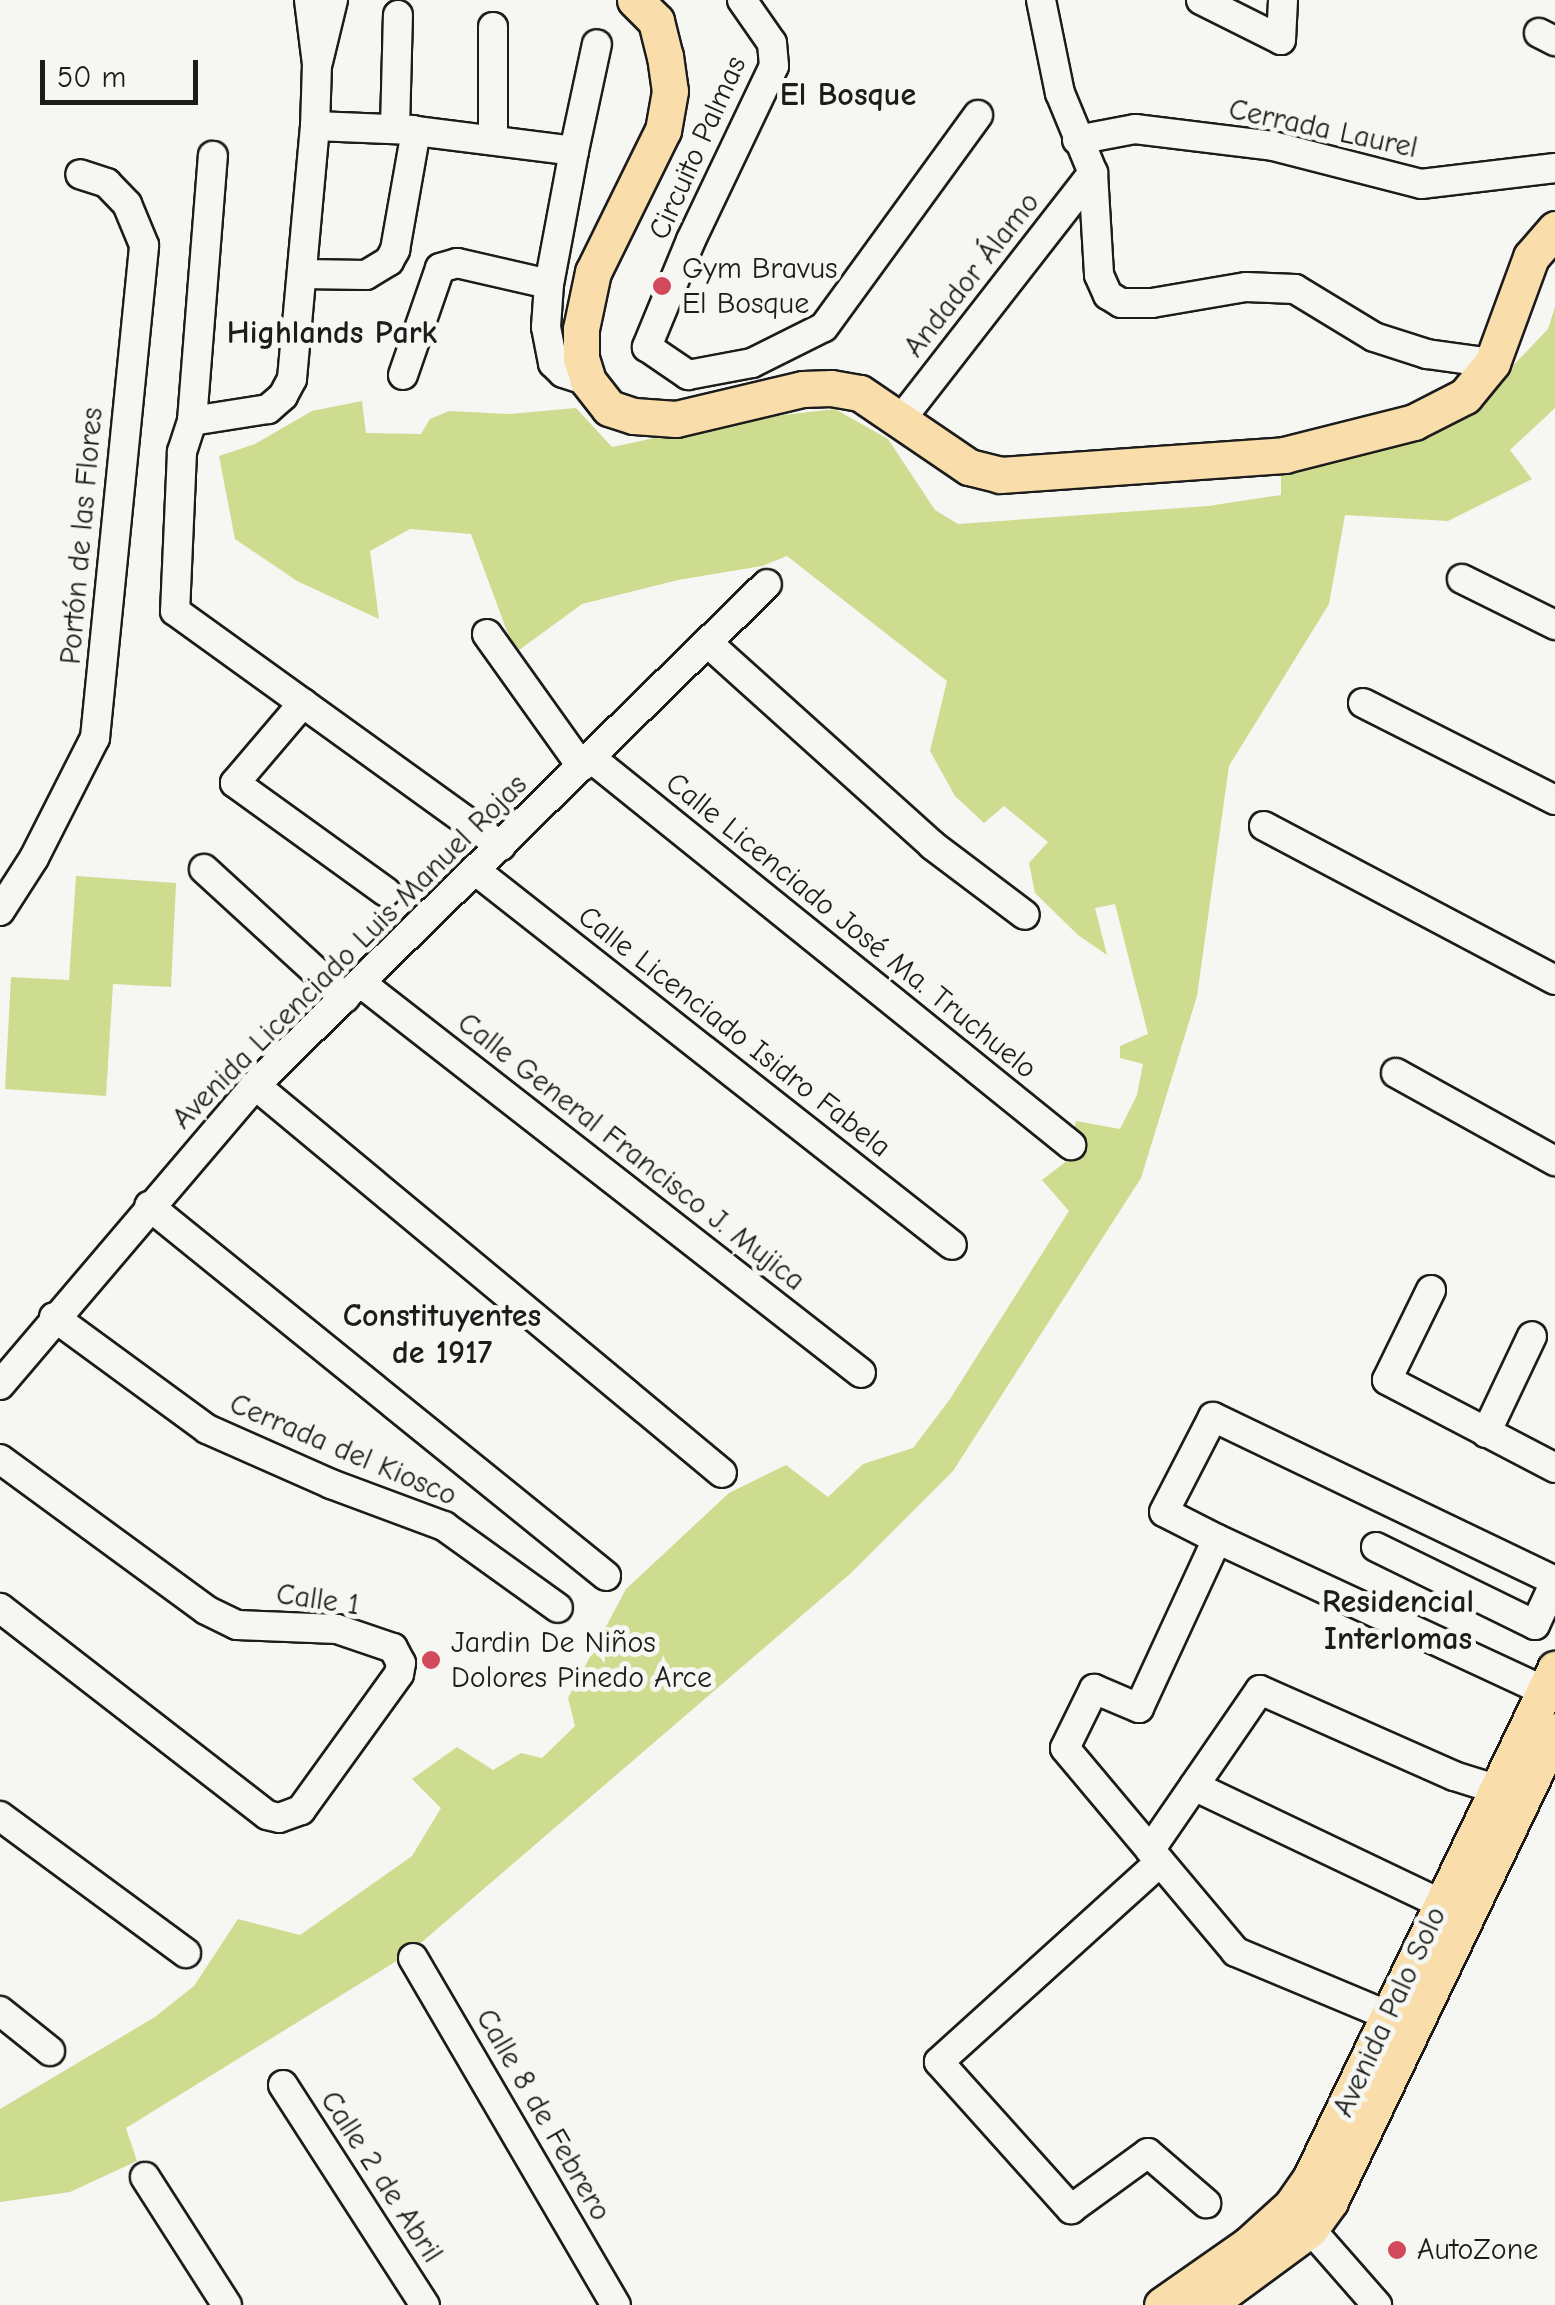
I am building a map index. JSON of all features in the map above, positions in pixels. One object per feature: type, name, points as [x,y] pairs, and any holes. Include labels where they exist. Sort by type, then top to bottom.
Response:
[{"type":"main road","points":[[636,0],[656,21],[670,91],[663,130],[593,272],[581,329],[581,358],[588,381],[609,408],[634,416],[676,419],[803,389],[831,388],[860,393],[969,467],[1000,475],[1284,455],[1414,422],[1465,396],[1492,364],[1531,257],[1555,229]]},
{"type":"main road","name":"Avenida Palo Solo","points":[[1162,2305],[1248,2245],[1300,2217],[1331,2140],[1440,1904],[1550,1680]]},
{"type":"main road","name":"Avenida Palo Solo","points":[[1207,2305],[1352,2162],[1555,1731]]},
{"type":"street","points":[[192,421],[268,409],[284,396],[292,379],[315,126],[317,64],[309,0]]},
{"type":"street","points":[[317,64],[333,0]]},
{"type":"street","points":[[1041,0],[1060,93],[1093,172],[1099,275],[1108,295],[1121,303],[1152,303],[1246,286],[1295,289],[1374,337],[1427,354],[1492,364]]},
{"type":"street","points":[[1201,0],[1282,40],[1283,0]]},
{"type":"street","name":"Circuito Palmas","points":[[745,1],[772,43],[774,66],[691,240],[647,347],[688,375],[752,363],[824,327],[978,114]]},
{"type":"street","points":[[303,274],[366,276],[389,262],[395,250],[406,130],[398,14]]},
{"type":"street","points":[[493,140],[494,27]]},
{"type":"street","points":[[588,381],[563,373],[554,363],[546,327],[549,284],[597,44]]},
{"type":"street","points":[[315,126],[406,130],[574,150]]},
{"type":"street","name":"Cerrada Laurel","points":[[1077,140],[1135,129],[1273,146],[1421,184],[1555,168]]},
{"type":"street","points":[[213,156],[192,421],[182,452],[175,610],[501,846]]},
{"type":"street","name":"Andador Álamo","points":[[902,418],[1093,172]]},
{"type":"street","name":"Portón de las Flores","points":[[0,911],[34,858],[96,738],[144,245],[127,204],[107,184],[80,174]]},
{"type":"street","points":[[403,375],[440,268],[457,263],[549,284]]},
{"type":"street","points":[[1462,579],[1555,625]]},
{"type":"street","name":"Avenida Licenciado Luis Manuel Rojas","points":[[0,1385],[255,1084],[767,584]]},
{"type":"street","name":"Calle Licenciado José Ma. Truchuelo","points":[[488,634],[587,762],[1071,1145]]},
{"type":"street","points":[[708,643],[932,845],[1026,916]]},
{"type":"street","points":[[303,703],[236,783],[386,892]]},
{"type":"street","points":[[1363,703],[1555,800]]},
{"type":"street","points":[[1264,826],[1555,980]]},
{"type":"street","name":"Calle General Francisco J. Mujica","points":[[204,869],[353,991],[860,1373]]},
{"type":"street","name":"Calle Licenciado Isidro Fabela","points":[[476,871],[952,1245]]},
{"type":"street","points":[[1396,1074],[1555,1161]]},
{"type":"street","points":[[255,1084],[722,1473]]},
{"type":"street","points":[[149,1206],[606,1576]]},
{"type":"street","points":[[1431,1290],[1386,1380],[1555,1468]]},
{"type":"street","name":"Cerrada del Kiosco","points":[[54,1317],[207,1428],[331,1484],[444,1526],[558,1608]]},
{"type":"street","points":[[1486,1433],[1532,1336]]},
{"type":"street","points":[[1376,1547],[1535,1625],[1553,1591],[1214,1416],[1164,1512],[1217,1539],[1550,1680]]},
{"type":"street","name":"Calle 1","points":[[0,1459],[206,1610],[237,1624],[337,1629],[393,1648],[400,1655],[399,1674],[301,1810],[291,1817],[266,1815],[0,1608]]},
{"type":"street","points":[[1217,1539],[1140,1708],[1094,1689],[1065,1748],[1236,1952],[1389,2016]]},
{"type":"street","points":[[1206,2203],[1148,2154],[1072,2209],[940,2062],[1155,1856],[1194,1786],[1260,1690],[1454,1776],[1496,1789]]},
{"type":"street","points":[[1194,1786],[1440,1904]]},
{"type":"street","points":[[0,1816],[186,1953]]},
{"type":"street","name":"Calle 8 de Febrero","points":[[413,1958],[616,2305]]},
{"type":"street","points":[[0,2011],[50,2051]]},
{"type":"street","name":"Calle 2 de Abril","points":[[284,2084],[425,2305]]},
{"type":"street","points":[[145,2176],[226,2305]]},
{"type":"street","points":[[1300,2217],[1377,2305]]},
{"type":"green space","points":[[1555,307],[1555,408],[1510,450],[1532,479],[1448,521],[1345,515],[1329,604],[1229,766],[1197,996],[1141,1178],[953,1471],[850,1574],[408,1954],[126,2128],[137,2161],[70,2192],[0,2202],[0,2109],[155,2017],[194,1986],[238,1919],[300,1935],[412,1856],[441,1808],[412,1779],[457,1747],[493,1770],[521,1753],[542,1758],[575,1726],[568,1698],[626,1589],[729,1493],[786,1465],[828,1497],[863,1464],[913,1448],[950,1399],[1069,1211],[1042,1180],[1068,1160],[1076,1121],[1120,1129],[1137,1095],[1143,1064],[1120,1058],[1120,1046],[1148,1034],[1115,904],[1095,908],[1107,955],[1078,935],[1035,893],[1029,863],[1048,842],[1004,806],[984,823],[955,796],[930,751],[947,681],[787,556],[762,566],[678,580],[582,604],[515,653],[471,534],[410,529],[370,551],[379,619],[297,581],[235,539],[219,456],[255,444],[312,411],[362,401],[366,433],[421,434],[430,419],[449,411],[509,414],[576,408],[612,447],[741,420],[835,409],[888,439],[935,510],[958,524],[1208,506],[1281,495],[1281,461],[1464,403],[1508,371],[1548,329]]},
{"type":"green space","points":[[76,876],[176,883],[171,987],[113,984],[106,1096],[5,1089],[11,977],[69,980]]},
{"type":"place","name":"Gym Bravus El Bosque","points":[[662,286]]},
{"type":"place","name":"Jardin De Niños Dolores Pinedo Arce","points":[[431,1660]]},
{"type":"place","name":"AutoZone","points":[[1397,2250]]},
{"type":"district","name":"El Bosque","points":[[848,95]]},
{"type":"district","name":"Highlands Park","points":[[332,333]]},
{"type":"district","name":"Constituyentes de 1917","points":[[442,1336]]},
{"type":"district","name":"Residencial Interlomas","points":[[1398,1622]]}]
